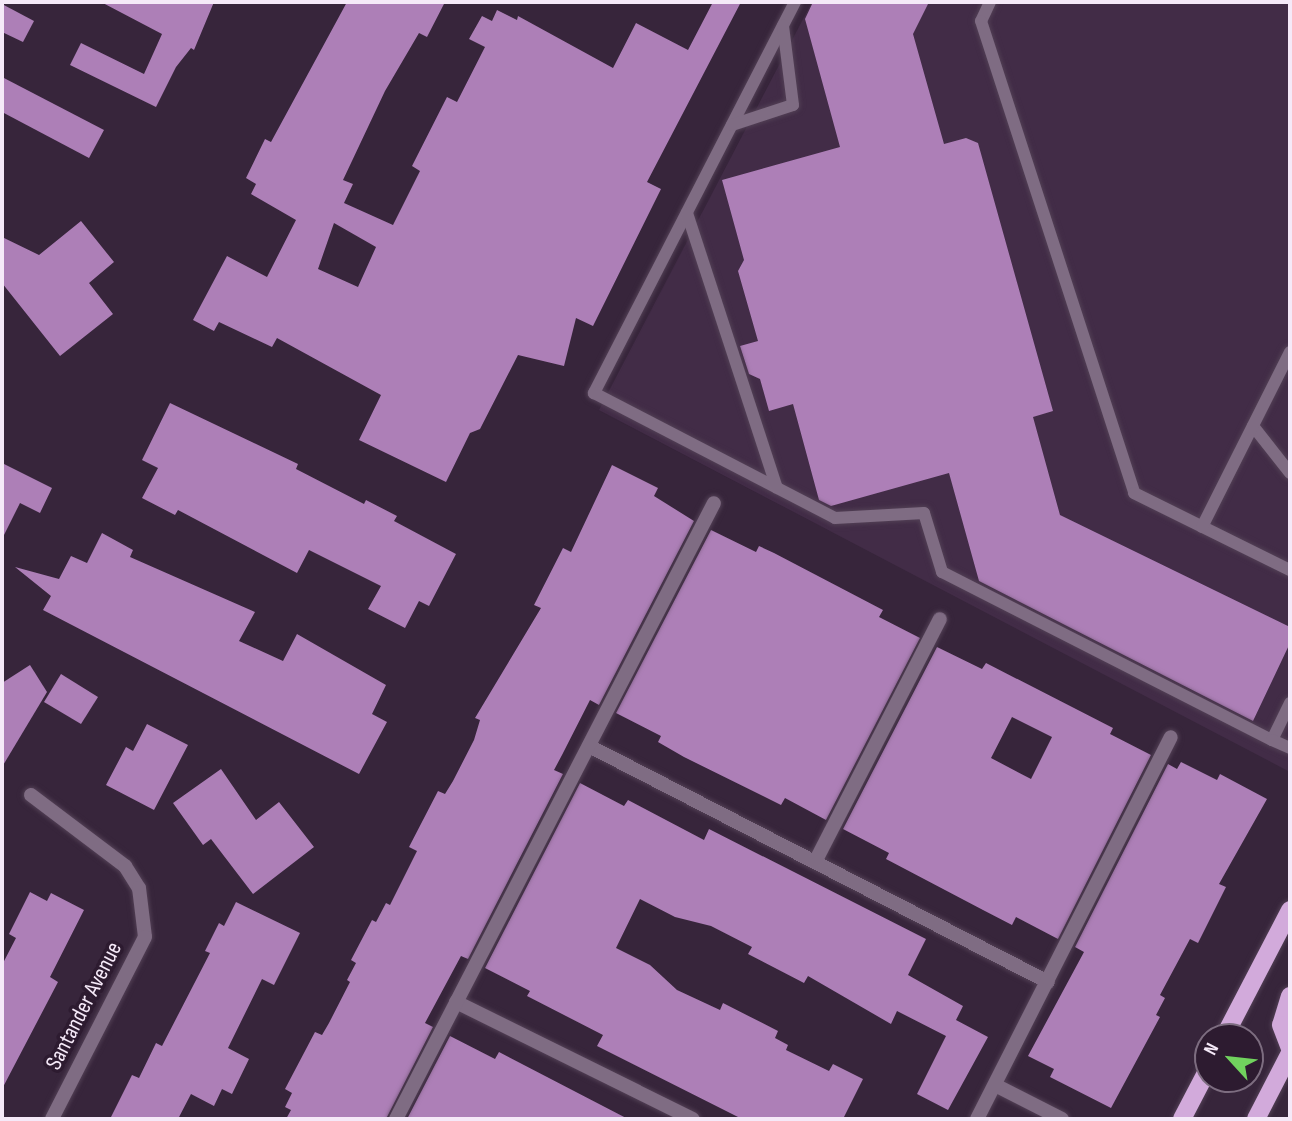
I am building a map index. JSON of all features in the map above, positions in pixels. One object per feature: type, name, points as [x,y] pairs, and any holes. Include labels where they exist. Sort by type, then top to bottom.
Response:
[{"type":"main road","points":[[1231,1023],[1290,910]]},
{"type":"main road","points":[[1256,1119],[1290,1051],[1281,1025],[1290,996]]},
{"type":"main road","points":[[1182,1119],[1196,1093]]},
{"type":"street","points":[[396,1119],[714,503]]},
{"type":"street","points":[[815,862],[940,619]]},
{"type":"street","points":[[978,1119],[1171,737]]},
{"type":"street","points":[[589,746],[1048,982]]},
{"type":"street","name":"Santander Avenue","points":[[31,794],[125,866],[139,888],[145,937],[52,1119]]},
{"type":"street","points":[[456,1002],[688,1118]]},
{"type":"street","points":[[995,1085],[1059,1119]]},
{"type":"lane","points":[[795,2],[594,393],[835,518],[925,513],[942,572],[1290,748]]},
{"type":"lane","points":[[990,2],[981,22],[1134,493],[1290,570]]},
{"type":"lane","points":[[732,125],[793,105],[783,25]]},
{"type":"lane","points":[[687,213],[777,488]]},
{"type":"lane","points":[[1202,527],[1290,352]]},
{"type":"lane","points":[[1252,426],[1290,473]]},
{"type":"lane","points":[[1272,740],[1290,704]]},
{"type":"shaded area","points":[[812,2],[1290,2],[1290,772],[599,410]]},
{"type":"building","points":[[101,2],[214,2],[194,50],[191,48],[176,67],[156,107],[70,65],[81,43],[144,74],[162,34]]},
{"type":"building","points":[[347,2],[445,2],[427,37],[419,33],[385,91],[343,180],[353,184],[344,203],[393,225],[420,171],[412,166],[447,97],[457,102],[485,47],[469,39],[482,16],[492,21],[497,10],[517,20],[518,16],[613,68],[636,23],[688,50],[713,2],[741,2],[647,182],[661,189],[593,326],[576,318],[564,366],[518,355],[480,429],[470,433],[446,482],[359,440],[381,395],[277,338],[272,347],[219,322],[214,331],[193,320],[227,256],[267,277],[296,220],[251,194],[256,184],[246,178],[265,139],[271,142]],"holes":[[[334,223],[376,247],[358,287],[318,269]]]},
{"type":"building","points":[[813,2],[929,2],[913,34],[944,144],[966,138],[978,143],[1053,411],[1033,417],[1060,515],[1290,627],[1290,643],[1253,721],[979,581],[949,473],[831,506],[819,500],[793,404],[769,411],[760,379],[749,374],[740,346],[758,341],[738,271],[744,260],[722,180],[840,147],[805,19]]},
{"type":"building","points":[[2,4],[34,21],[23,42],[2,32]]},
{"type":"building","points":[[2,77],[104,130],[89,158],[2,112]]},
{"type":"building","points":[[81,221],[114,262],[89,283],[113,314],[60,356],[2,283],[2,237],[39,255]]},
{"type":"building","points":[[170,403],[298,464],[296,469],[364,504],[366,500],[397,516],[394,521],[456,554],[429,606],[419,601],[405,628],[368,609],[381,586],[309,550],[297,573],[178,510],[175,515],[142,498],[158,468],[142,460]]},
{"type":"building","points":[[2,463],[52,488],[40,513],[20,503],[2,539]]},
{"type":"building","points":[[612,465],[658,488],[654,496],[694,521],[599,705],[590,700],[554,770],[563,774],[468,959],[461,956],[425,1023],[433,1027],[386,1119],[286,1119],[291,1110],[285,1107],[292,1093],[285,1089],[315,1032],[322,1035],[329,1023],[350,982],[347,980],[356,963],[351,960],[372,920],[376,922],[386,903],[390,905],[417,851],[409,847],[438,791],[445,794],[453,781],[474,740],[480,720],[475,718],[541,608],[534,605],[563,548],[571,552]]},
{"type":"building","points":[[711,530],[756,552],[759,546],[774,553],[883,610],[879,617],[920,638],[826,820],[785,798],[781,805],[684,757],[658,742],[661,736],[616,713]]},
{"type":"building","points":[[102,533],[133,550],[130,557],[255,612],[239,641],[283,661],[297,634],[386,685],[372,714],[387,722],[359,774],[43,610],[51,596],[15,567],[59,579],[71,556],[87,563]]},
{"type":"building","points":[[937,647],[982,669],[986,663],[1113,728],[1110,734],[1151,755],[1058,939],[1016,917],[1012,925],[886,859],[889,853],[843,829]],"holes":[[[1012,717],[1052,737],[1031,779],[991,758]]]},
{"type":"building","points":[[30,665],[47,692],[2,767],[2,683]]},
{"type":"building","points":[[61,674],[98,697],[81,724],[44,702]]},
{"type":"building","points":[[147,724],[188,745],[154,810],[106,785],[126,747],[133,751]]},
{"type":"building","points":[[1181,762],[1217,780],[1220,774],[1267,799],[1219,884],[1226,887],[1198,943],[1190,939],[1160,995],[1165,998],[1156,1015],[1160,1017],[1111,1108],[1050,1077],[1054,1069],[1028,1056],[1084,952],[1075,947],[1168,764],[1177,769]]},
{"type":"building","points":[[221,769],[256,820],[279,802],[314,847],[253,894],[211,839],[203,845],[173,803]]},
{"type":"building","points":[[580,783],[624,806],[628,800],[704,840],[709,829],[926,939],[908,975],[963,1006],[956,1020],[988,1037],[948,1110],[917,1094],[946,1036],[897,1011],[891,1024],[808,976],[804,983],[748,954],[752,947],[711,926],[675,917],[640,899],[616,948],[650,965],[677,990],[720,1010],[723,1003],[778,1031],[775,1038],[788,1045],[786,1050],[829,1071],[833,1064],[863,1079],[843,1119],[742,1119],[597,1046],[603,1035],[527,996],[530,991],[485,968]]},
{"type":"building","points":[[30,892],[47,901],[51,893],[84,910],[50,977],[58,982],[2,1089],[2,965],[16,938],[9,934]]},
{"type":"building","points":[[236,902],[300,933],[274,985],[262,979],[228,1048],[249,1059],[232,1094],[222,1089],[214,1106],[191,1094],[178,1119],[110,1119],[132,1075],[139,1078],[156,1043],[162,1046],[210,953],[205,951],[219,923],[224,926]]},
{"type":"building","points":[[450,1036],[495,1059],[499,1052],[628,1119],[407,1119]]}]
